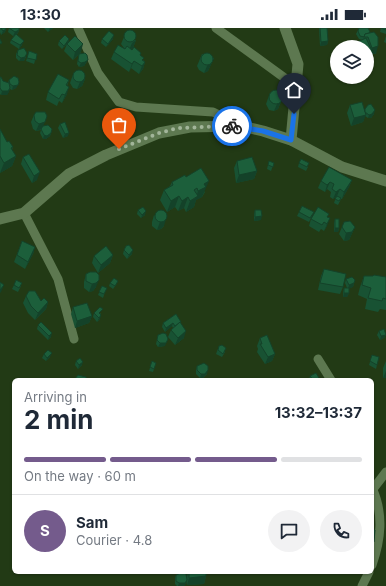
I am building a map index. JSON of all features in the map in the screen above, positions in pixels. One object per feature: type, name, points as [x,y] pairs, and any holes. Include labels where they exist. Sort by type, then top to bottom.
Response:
[{"type":"street","points":[[78,28],[98,73],[119,102],[136,108],[213,112],[242,126],[291,140],[342,167],[385,179]]},
{"type":"street","points":[[216,28],[297,86]]},
{"type":"street","points":[[285,28],[298,64],[291,140]]},
{"type":"street","points":[[0,219],[24,213],[69,174],[106,155],[146,138],[178,128],[242,126]]},
{"type":"street","points":[[24,213],[58,279],[74,339]]},
{"type":"street","points":[[318,359],[330,378]]},
{"type":"street","points":[[374,487],[386,472]]},
{"type":"street","points":[[374,494],[379,507],[381,526],[379,544],[374,559]]},
{"type":"street","points":[[362,586],[368,574]]},
{"type":"building","points":[[9,28],[19,28],[19,30],[15,32]]},
{"type":"building","points":[[320,28],[327,28],[328,41],[321,42]]},
{"type":"building","points":[[359,28],[368,28],[370,32],[365,34],[364,37],[360,36],[358,31]]},
{"type":"building","points":[[128,30],[132,30],[136,36],[132,42],[128,42],[124,38],[124,34]]},
{"type":"building","points":[[109,31],[114,35],[108,44],[102,39]]},
{"type":"building","points":[[374,32],[378,37],[378,46],[374,47],[374,40],[369,40],[368,37],[364,37],[365,34]]},
{"type":"building","points":[[16,34],[24,41],[20,45],[11,40]]},
{"type":"building","points":[[65,35],[69,39],[64,46],[59,41]]},
{"type":"building","points":[[75,36],[83,44],[75,52],[67,44]]},
{"type":"building","points":[[118,45],[125,49],[127,46],[132,50],[134,47],[141,53],[140,55],[144,58],[142,60],[145,62],[142,66],[134,61],[132,64],[114,52]]},
{"type":"building","points":[[24,48],[27,53],[25,57],[21,58],[17,55],[18,50]]},
{"type":"building","points":[[29,51],[37,54],[36,60],[27,58]]},
{"type":"building","points":[[85,53],[88,60],[81,63],[78,61],[79,54]]},
{"type":"building","points":[[209,53],[212,54],[212,64],[205,65],[202,64],[201,57],[202,54]]},
{"type":"building","points":[[77,70],[81,70],[85,76],[81,82],[77,82],[73,78],[73,74]]},
{"type":"building","points":[[58,74],[69,80],[66,85],[69,87],[65,95],[62,94],[59,99],[48,92]]},
{"type":"building","points":[[14,76],[18,78],[19,82],[18,85],[13,86],[10,84],[9,80]]},
{"type":"building","points":[[0,77],[3,81],[9,83],[10,88],[8,91],[2,91],[0,88]]},
{"type":"building","points":[[276,90],[281,92],[283,97],[281,102],[276,104],[271,102],[269,97],[271,92]]},
{"type":"building","points":[[362,102],[366,115],[354,118],[350,105]]},
{"type":"building","points":[[371,104],[375,110],[369,115],[365,112],[365,109]]},
{"type":"building","points":[[36,112],[45,112],[47,116],[45,122],[39,124],[35,121],[34,115]]},
{"type":"building","points":[[65,122],[69,133],[65,134],[60,124]]},
{"type":"building","points":[[48,125],[52,129],[51,133],[47,136],[44,135],[41,129],[43,126]]},
{"type":"building","points":[[0,129],[7,142],[9,141],[13,147],[11,148],[16,156],[4,163],[0,156]]},
{"type":"building","points":[[29,154],[40,172],[34,176],[23,157]]},
{"type":"building","points":[[252,157],[257,171],[239,175],[237,161]]},
{"type":"building","points":[[301,159],[309,163],[307,167],[299,163]]},
{"type":"building","points":[[269,161],[274,163],[273,167],[268,165]]},
{"type":"building","points":[[329,167],[352,180],[344,192],[340,189],[336,192],[332,189],[334,184],[330,182],[327,185],[321,181]]},
{"type":"building","points":[[201,168],[209,181],[204,184],[206,187],[198,191],[197,188],[194,190],[198,196],[190,201],[188,197],[182,201],[179,196],[171,201],[164,190],[173,185],[172,182],[185,175],[186,177]]},
{"type":"building","points":[[337,196],[341,198],[339,201],[335,199]]},
{"type":"building","points":[[302,206],[314,212],[310,218],[299,212]]},
{"type":"building","points":[[143,207],[146,211],[142,215],[138,210]]},
{"type":"building","points":[[318,207],[329,214],[327,217],[330,218],[327,224],[324,222],[322,225],[311,219]]},
{"type":"building","points":[[159,210],[163,210],[167,216],[163,222],[159,222],[155,218],[155,214]]},
{"type":"building","points":[[255,210],[261,210],[262,216],[255,217]]},
{"type":"building","points":[[335,219],[339,219],[339,228],[335,228]]},
{"type":"building","points":[[350,221],[355,227],[352,232],[346,233],[342,227],[344,222]]},
{"type":"building","points":[[22,241],[35,247],[28,262],[17,255]]},
{"type":"building","points":[[129,245],[133,250],[129,255],[124,250],[126,246]]},
{"type":"building","points":[[106,246],[113,255],[101,265],[94,256]]},
{"type":"building","points":[[324,269],[346,274],[343,287],[320,283]]},
{"type":"building","points":[[96,272],[99,275],[99,280],[96,283],[92,284],[86,281],[86,274]]},
{"type":"building","points":[[374,275],[386,277],[386,299],[383,298],[382,301],[368,298],[371,288],[362,285],[364,276]]},
{"type":"building","points":[[352,277],[355,280],[354,283],[349,285],[346,279]]},
{"type":"building","points":[[114,278],[118,281],[115,286],[110,283]]},
{"type":"building","points":[[16,280],[22,283],[19,288],[14,285]]},
{"type":"building","points":[[0,282],[4,285],[0,290]]},
{"type":"building","points":[[102,286],[107,288],[104,294],[99,292]]},
{"type":"building","points":[[344,288],[349,288],[349,293],[344,293]]},
{"type":"building","points":[[29,291],[35,291],[41,301],[44,298],[48,302],[38,313],[31,306],[26,296]]},
{"type":"building","points":[[87,303],[92,316],[77,321],[73,307]]},
{"type":"building","points":[[100,307],[103,309],[99,313],[101,315],[99,318],[94,313]]},
{"type":"building","points":[[176,314],[181,322],[175,326],[173,323],[166,328],[163,323]]},
{"type":"building","points":[[41,322],[52,333],[49,336],[38,325]]},
{"type":"building","points":[[180,322],[186,331],[178,338],[171,330]]},
{"type":"building","points":[[384,329],[386,335],[381,336],[379,331]]},
{"type":"building","points":[[163,333],[166,334],[168,339],[166,343],[160,343],[157,340],[158,335]]},
{"type":"building","points":[[267,335],[275,354],[268,357],[260,344],[262,344],[260,338]]},
{"type":"building","points":[[222,345],[226,348],[223,354],[218,350],[219,346]]},
{"type":"building","points":[[48,350],[52,353],[47,358],[44,354]]},
{"type":"building","points":[[372,355],[379,357],[377,365],[370,361]]},
{"type":"building","points":[[80,358],[83,362],[79,365],[76,361]]},
{"type":"building","points":[[152,361],[156,363],[154,369],[150,367]]},
{"type":"building","points":[[204,363],[208,366],[208,370],[205,374],[201,374],[197,370],[197,366]]},
{"type":"building","points":[[316,373],[319,378],[312,378],[310,376]]},
{"type":"building","points":[[78,375],[86,378],[76,378]]},
{"type":"building","points":[[186,574],[187,580],[185,583],[179,583],[176,581],[176,575]]},
{"type":"building","points":[[189,574],[206,574],[206,576],[189,578]]},
{"type":"way so far","points":[[119,149],[159,133],[178,128],[232,126]]},
{"type":"route","points":[[232,126],[242,126],[291,140],[294,114]]}]
